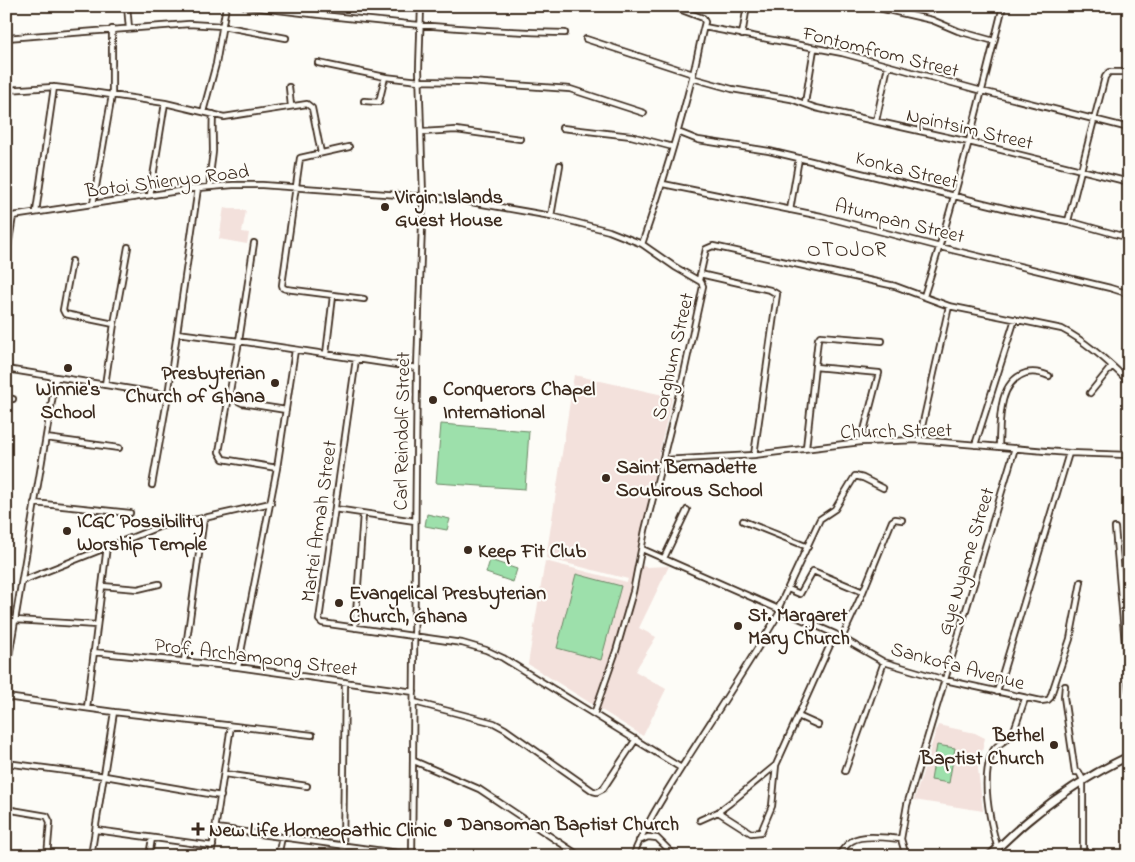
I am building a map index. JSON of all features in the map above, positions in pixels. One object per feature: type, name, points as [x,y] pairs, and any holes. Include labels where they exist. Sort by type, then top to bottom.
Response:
[{"type":"main road","points":[[989,856],[1031,818],[1083,780],[1129,756]]},
{"type":"street","points":[[127,6],[129,28]]},
{"type":"street","points":[[204,112],[216,64],[226,6]]},
{"type":"street","points":[[244,6],[421,24],[528,32],[565,32]]},
{"type":"street","name":"Carl Reindolf Street","points":[[412,855],[417,368],[422,196],[422,132],[419,81],[421,6]]},
{"type":"street","points":[[642,244],[663,184],[678,132],[705,22],[703,18],[671,6]]},
{"type":"street","points":[[742,35],[747,6]]},
{"type":"street","points":[[870,6],[932,20],[958,31],[994,41]]},
{"type":"street","points":[[924,296],[940,247],[969,142],[1003,6]]},
{"type":"street","points":[[6,38],[182,24],[222,26],[286,38]]},
{"type":"street","name":"Fontomfrom Street","points":[[704,27],[842,53],[1129,128]]},
{"type":"street","points":[[93,204],[112,95],[112,29]]},
{"type":"street","name":"Npintsim Street","points":[[586,39],[732,90],[791,99],[816,108],[969,142],[1129,182]]},
{"type":"street","points":[[805,103],[814,48]]},
{"type":"street","points":[[318,63],[385,77],[419,81],[568,88],[644,113]]},
{"type":"street","points":[[876,121],[888,66]]},
{"type":"street","points":[[1068,221],[1107,74],[1119,71],[1129,72]]},
{"type":"street","points":[[364,101],[380,102],[385,77]]},
{"type":"street","points":[[289,87],[291,106]]},
{"type":"street","points":[[36,212],[54,88]]},
{"type":"street","points":[[6,90],[54,88],[165,103],[231,117],[291,106],[310,105],[321,153]]},
{"type":"street","points":[[150,195],[165,103]]},
{"type":"street","points":[[210,187],[213,151],[213,114]]},
{"type":"street","points":[[562,128],[631,136],[673,147]]},
{"type":"street","points":[[422,132],[456,130],[520,139]]},
{"type":"street","name":"Konka Street","points":[[678,132],[698,140],[769,151],[1016,211],[1068,221],[1129,238]]},
{"type":"street","points":[[349,147],[300,158],[282,285],[286,289],[364,299]]},
{"type":"street","points":[[790,210],[799,158]]},
{"type":"street","points":[[551,216],[560,165]]},
{"type":"street","name":"Botoi Shienyo Road","points":[[6,217],[233,184],[422,196]]},
{"type":"street","name":"Atumpan Street","points":[[663,184],[821,216],[940,247],[1061,275],[1129,294]]},
{"type":"street","points":[[152,485],[168,395],[198,188]]},
{"type":"street","name":"Sorghum Street","points":[[422,196],[454,199],[551,216],[609,231],[642,244],[675,267],[699,280],[703,286],[633,592],[616,651],[594,714]]},
{"type":"street","points":[[6,259],[13,216]]},
{"type":"street","points":[[254,243],[239,341],[228,396],[220,456],[277,468]]},
{"type":"street","points":[[699,280],[706,248],[713,246],[895,286],[949,306],[1062,330],[1076,337],[1129,382]]},
{"type":"street","points":[[105,385],[128,247]]},
{"type":"street","points":[[72,261],[64,310],[65,314],[114,324]]},
{"type":"street","points":[[700,274],[770,290],[777,294],[754,455]]},
{"type":"street","points":[[326,354],[332,296]]},
{"type":"street","points":[[918,440],[949,306]]},
{"type":"street","points":[[975,445],[1015,319]]},
{"type":"street","points":[[177,333],[417,368]]},
{"type":"street","points":[[806,448],[818,339],[820,336],[882,341]]},
{"type":"street","points":[[238,666],[271,503],[295,350]]},
{"type":"street","name":"Martei Armah Street","points":[[356,359],[319,620],[322,623],[462,643],[486,650],[636,739],[681,768]]},
{"type":"street","points":[[1090,394],[1112,366]]},
{"type":"street","points":[[815,368],[878,373],[861,442]]},
{"type":"street","points":[[6,369],[168,395]]},
{"type":"street","points":[[999,447],[1003,402],[1012,383],[1018,377],[1030,372],[1049,376]]},
{"type":"street","points":[[6,674],[56,377]]},
{"type":"street","points":[[228,396],[242,402],[286,410]]},
{"type":"street","points":[[6,398],[13,399]]},
{"type":"street","points":[[46,438],[119,448]]},
{"type":"street","name":"Church Street","points":[[664,460],[754,455],[861,442],[918,440],[1069,453],[1129,455]]},
{"type":"street","name":"Gye Nyame Street","points":[[906,856],[901,839],[907,805],[1015,448]]},
{"type":"street","points":[[997,692],[1069,453]]},
{"type":"street","points":[[633,856],[655,808],[752,659],[780,610],[820,519],[834,509],[855,476],[864,478],[883,488]]},
{"type":"street","points":[[34,503],[130,513]]},
{"type":"street","points":[[22,581],[161,526],[271,503]]},
{"type":"street","points":[[335,509],[415,520]]},
{"type":"street","points":[[664,558],[687,510]]},
{"type":"street","points":[[355,628],[362,514]]},
{"type":"street","points":[[184,661],[204,518]]},
{"type":"street","points":[[842,638],[892,520],[902,520]]},
{"type":"street","points":[[743,522],[808,547]]},
{"type":"street","points":[[1115,528],[1129,690]]},
{"type":"street","points":[[87,708],[107,546]]},
{"type":"street","name":"Sankofa Avenue","points":[[642,549],[835,634],[884,662],[945,680],[1044,702],[1050,698],[1070,639],[1081,582]]},
{"type":"street","points":[[788,589],[800,594],[813,572],[863,592]]},
{"type":"street","points":[[102,586],[138,588],[159,584]]},
{"type":"street","points":[[15,620],[97,625]]},
{"type":"street","points":[[718,812],[751,833],[761,832],[772,806],[776,765],[835,634]]},
{"type":"street","name":"Prof. Archampong Street","points":[[93,652],[238,666],[414,692]]},
{"type":"street","points":[[845,771],[884,662]]},
{"type":"street","points":[[343,856],[345,682]]},
{"type":"street","points":[[1065,686],[1064,697],[1075,772],[1078,772],[1083,780],[1083,856]]},
{"type":"street","points":[[6,697],[114,712],[312,735]]},
{"type":"street","points":[[1000,856],[989,812],[987,776],[992,753],[995,747],[1013,733],[1025,699]]},
{"type":"street","points":[[414,702],[494,723],[593,791],[603,789],[636,739]]},
{"type":"street","points":[[91,856],[114,712]]},
{"type":"street","points":[[798,716],[818,724]]},
{"type":"street","points":[[212,856],[231,726]]},
{"type":"street","points":[[414,761],[479,789],[580,856]]},
{"type":"street","points":[[6,763],[105,776],[221,796]]},
{"type":"street","points":[[700,820],[718,812],[776,765]]},
{"type":"street","points":[[225,774],[307,786]]},
{"type":"street","points":[[6,809],[47,816],[50,822],[47,856]]},
{"type":"street","points":[[216,828],[412,855]]},
{"type":"street","points":[[96,830],[213,846]]},
{"type":"street","points":[[278,856],[282,837]]},
{"type":"street","points":[[639,841],[648,837],[658,838],[675,856]]},
{"type":"street","points":[[838,856],[849,842],[861,837],[901,839]]},
{"type":"street","points":[[149,856],[152,838]]},
{"type":"street","points":[[566,856],[568,848]]},
{"type":"shaded area","points":[[224,207],[246,211],[242,232],[249,233],[247,244],[219,239]]},
{"type":"shaded area","points":[[574,375],[672,397],[634,563],[646,567],[669,566],[639,628],[656,637],[635,671],[666,689],[643,736],[528,664],[545,561],[627,582],[628,579],[546,558]]},
{"type":"shaded area","points":[[938,725],[975,733],[985,738],[978,769],[983,811],[914,800]]},
{"type":"green space","points":[[441,424],[529,431],[525,489],[436,483]]},
{"type":"green space","points":[[427,514],[450,519],[447,530],[425,526]]},
{"type":"green space","points":[[490,560],[517,569],[513,582],[486,573]]},
{"type":"green space","points":[[576,574],[621,586],[601,660],[557,648]]},
{"type":"green space","points":[[937,745],[955,748],[949,783],[931,780]]},
{"type":"place","name":"Virgin Islands Guest House","points":[[385,207]]},
{"type":"place","name":"Winnie's School","points":[[68,368]]},
{"type":"place","name":"Presbyterian Church of Ghana","points":[[275,383]]},
{"type":"place","name":"Conquerors Chapel International","points":[[433,400]]},
{"type":"place","name":"Saint Bernadette Soubirous School","points":[[606,478]]},
{"type":"place","name":"ICGC Possibility Worship Temple","points":[[67,531]]},
{"type":"place","name":"Keep Fit Club","points":[[468,550]]},
{"type":"place","name":"Evangelical Presbyterian Church, Ghana","points":[[339,603]]},
{"type":"place","name":"St. Margaret Mary Church","points":[[738,626]]},
{"type":"place","name":"Bethel Baptist Church","points":[[1054,745]]},
{"type":"place","name":"Dansoman Baptist Church","points":[[448,823]]},
{"type":"place","name":"New Life Homeopathic Clinic","points":[[198,829]]},
{"type":"district","name":"OTOJOR","points":[[847,249]]}]
